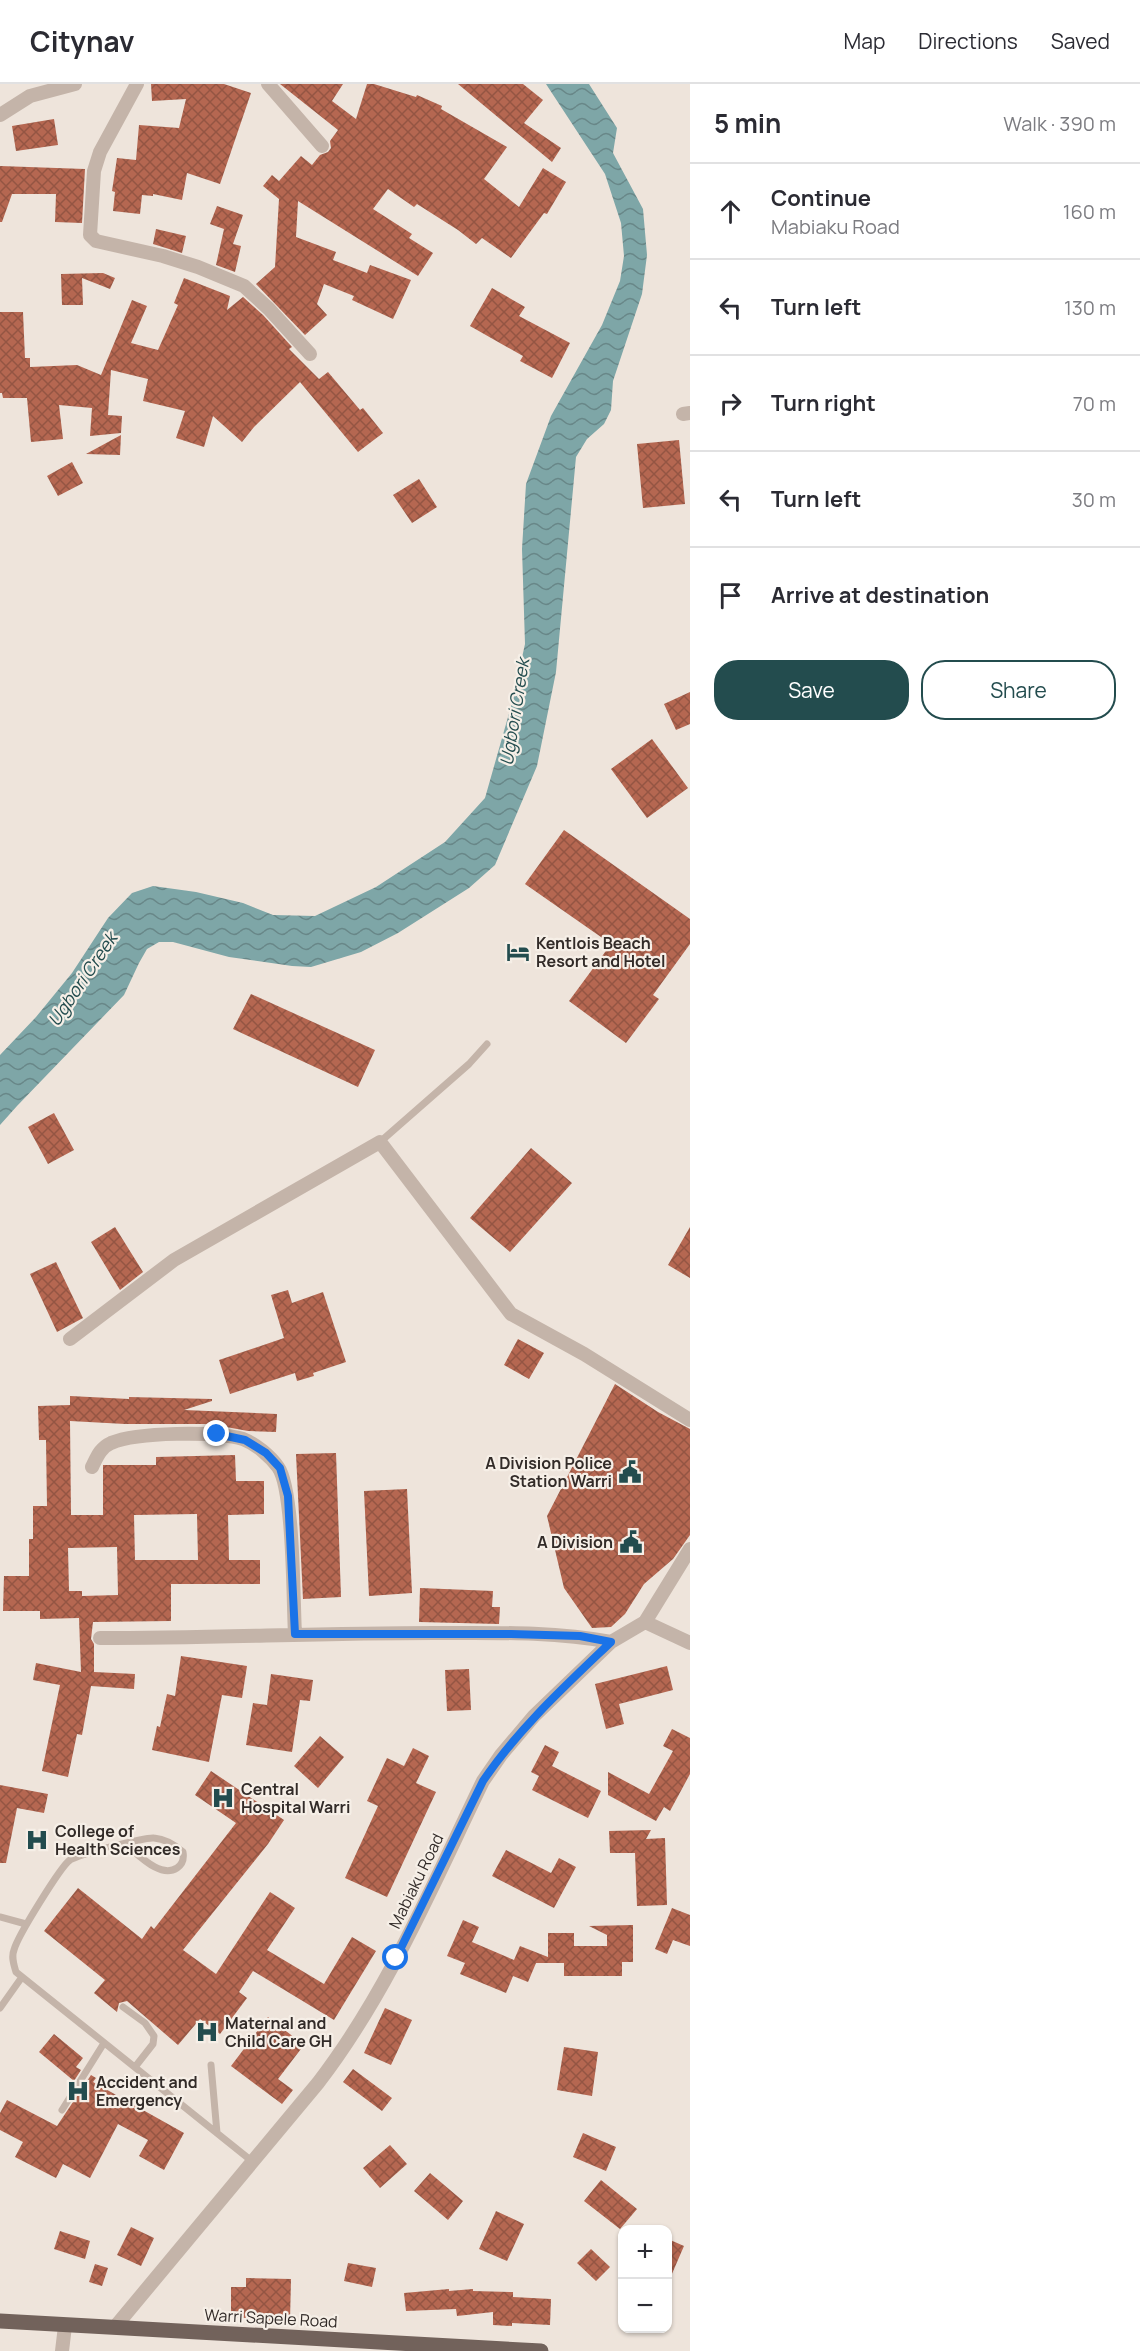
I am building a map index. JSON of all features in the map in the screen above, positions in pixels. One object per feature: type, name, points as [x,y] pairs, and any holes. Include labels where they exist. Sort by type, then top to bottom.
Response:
[{"type":"main road","name":"Warri Sapele Road","points":[[0,2321],[541,2351]]},
{"type":"street","points":[[0,115],[30,96],[75,84]]},
{"type":"street","points":[[137,84],[100,152],[94,171],[90,235],[96,242],[180,262],[244,286],[270,309],[310,354]]},
{"type":"street","points":[[268,84],[322,146]]},
{"type":"street","points":[[70,1339],[174,1260],[380,1142],[511,1314],[584,1353],[690,1420]]},
{"type":"street","points":[[93,1467],[99,1452],[111,1443],[140,1436],[217,1434],[245,1440],[266,1453],[280,1468],[288,1496],[295,1634]]},
{"type":"street","name":"Mabiaku Road","points":[[115,2327],[345,2048],[396,1958],[483,1781],[501,1755],[534,1716],[611,1642],[645,1622],[690,1549]]},
{"type":"street","points":[[645,1622],[690,1643]]},
{"type":"street","points":[[100,1638],[295,1634],[511,1634],[580,1636],[611,1642]]},
{"type":"street","points":[[62,2351],[65,2326]]},
{"type":"lane","points":[[380,1142],[469,1064],[487,1044]]},
{"type":"lane","points":[[124,1844],[158,1869],[169,1872],[179,1867],[184,1859],[183,1852],[173,1843],[154,1838],[124,1844],[107,1849],[82,1853],[68,1861],[26,1924],[13,1951],[16,1972],[253,2162]]},
{"type":"lane","points":[[0,1917],[26,1924]]},
{"type":"lane","points":[[0,2008],[22,1977]]},
{"type":"lane","points":[[123,2007],[144,2023],[154,2036],[153,2044],[135,2067]]},
{"type":"lane","points":[[62,2110],[104,2043]]},
{"type":"lane","points":[[211,2065],[217,2133]]},
{"type":"water","name":"Ugbori Creek","points":[[546,84],[589,84],[617,128],[613,153],[643,209],[647,255],[642,294],[613,381],[611,410],[604,424],[587,439],[576,457],[556,672],[537,766],[495,865],[469,888],[398,933],[361,952],[311,967],[229,957],[173,942],[159,942],[147,949],[124,995],[0,1125],[0,1055],[36,1017],[72,973],[108,918],[132,893],[153,886],[196,892],[243,903],[273,915],[315,916],[376,887],[445,842],[485,798],[512,703],[525,644],[522,549],[526,484],[551,416],[602,325],[620,281],[624,256],[621,223],[605,174]]},
{"type":"building","points":[[151,84],[224,84],[251,93],[220,184],[187,173],[182,200],[153,194],[153,196],[142,195],[140,214],[113,211],[115,192],[112,191],[117,158],[136,160],[139,125],[179,128],[186,99],[152,101]]},
{"type":"building","points":[[280,84],[343,84],[332,101],[356,119],[367,84],[416,97],[417,95],[442,106],[441,109],[507,147],[484,179],[519,207],[543,168],[566,182],[547,214],[544,213],[511,258],[482,238],[476,244],[417,204],[414,207],[388,189],[373,209],[412,234],[409,238],[433,253],[418,276],[298,201],[296,237],[336,252],[333,260],[367,273],[370,265],[411,280],[393,319],[352,300],[354,296],[324,284],[317,304],[327,315],[305,335],[256,284],[275,267],[279,199],[263,186],[272,175],[279,181],[301,156],[312,165],[320,155],[331,148],[330,141],[338,130]]},
{"type":"building","points":[[458,84],[523,84],[543,100],[524,123],[561,148],[552,162]]},
{"type":"building","points":[[54,119],[58,145],[16,151],[12,126]]},
{"type":"building","points":[[0,166],[85,169],[82,223],[55,222],[56,194],[12,194],[2,222],[0,222]]},
{"type":"building","points":[[217,206],[243,215],[233,244],[241,246],[235,272],[216,265],[224,229],[210,224]]},
{"type":"building","points":[[156,229],[186,236],[182,253],[153,244]]},
{"type":"building","points":[[103,273],[115,278],[110,289],[82,278],[83,305],[62,305],[61,274]]},
{"type":"building","points":[[184,278],[230,296],[227,310],[243,297],[263,315],[292,347],[289,349],[319,379],[328,372],[360,410],[363,408],[383,433],[358,452],[300,382],[242,442],[213,416],[204,447],[176,438],[185,411],[143,401],[148,379],[111,370],[108,415],[122,416],[121,433],[90,436],[92,408],[59,405],[63,439],[31,442],[27,398],[3,398],[0,393],[0,312],[23,312],[25,358],[30,358],[30,367],[77,365],[101,375],[132,300],[147,306],[131,343],[158,350],[178,305],[174,303]]},
{"type":"building","points":[[492,288],[525,307],[519,316],[570,343],[552,378],[520,361],[523,356],[470,326]]},
{"type":"building","points":[[121,435],[120,455],[86,454]]},
{"type":"building","points":[[679,440],[685,504],[643,508],[637,444]]},
{"type":"building","points":[[72,462],[83,483],[58,496],[47,476]]},
{"type":"building","points":[[419,479],[437,507],[412,523],[393,495]]},
{"type":"building","points":[[690,692],[690,724],[676,730],[664,704]]},
{"type":"building","points":[[652,739],[688,788],[647,818],[611,769]]},
{"type":"building","points":[[564,830],[690,919],[690,944],[653,995],[659,999],[626,1043],[569,1001],[611,944],[525,884]]},
{"type":"building","points":[[251,994],[375,1050],[358,1087],[233,1029]]},
{"type":"building","points":[[54,1113],[74,1150],[48,1164],[28,1127]]},
{"type":"building","points":[[531,1148],[572,1183],[510,1252],[470,1218]]},
{"type":"building","points":[[115,1227],[143,1272],[120,1290],[91,1242]]},
{"type":"building","points":[[690,1227],[690,1278],[668,1265]]},
{"type":"building","points":[[56,1262],[83,1318],[57,1332],[30,1274]]},
{"type":"building","points":[[288,1290],[292,1303],[323,1292],[346,1362],[297,1381],[295,1373],[230,1394],[219,1360],[284,1338],[271,1295]]},
{"type":"building","points":[[518,1339],[544,1353],[529,1379],[504,1365]]},
{"type":"building","name":"A Division Police Station Warri","points":[[615,1384],[658,1412],[690,1429],[690,1535],[673,1559],[644,1584],[625,1614],[611,1627],[592,1628],[564,1588],[547,1516]]},
{"type":"building","points":[[70,1396],[212,1399],[212,1401],[184,1410],[277,1414],[276,1432],[248,1431],[210,1424],[125,1424],[70,1421],[71,1515],[103,1515],[103,1465],[156,1465],[156,1457],[235,1455],[236,1481],[264,1481],[264,1514],[228,1515],[229,1560],[260,1560],[260,1584],[171,1584],[171,1621],[93,1622],[91,1639],[94,1644],[94,1672],[135,1674],[134,1689],[91,1686],[82,1735],[77,1734],[68,1777],[42,1771],[60,1685],[33,1680],[36,1663],[81,1672],[79,1618],[40,1619],[40,1611],[3,1611],[4,1576],[29,1576],[29,1539],[33,1539],[33,1506],[47,1506],[46,1440],[39,1440],[38,1406],[70,1405]],"holes":[[[197,1514],[198,1560],[135,1560],[134,1515]],[[117,1547],[118,1595],[82,1596],[82,1591],[69,1591],[68,1548]]]},
{"type":"building","points":[[336,1453],[341,1597],[303,1599],[296,1454]]},
{"type":"building","points":[[407,1489],[412,1593],[369,1596],[364,1491]]},
{"type":"building","points":[[420,1588],[493,1591],[492,1607],[500,1607],[499,1624],[419,1622]]},
{"type":"building","points":[[181,1656],[247,1666],[242,1698],[222,1695],[209,1762],[152,1750],[167,1694],[175,1696]]},
{"type":"building","points":[[667,1666],[673,1690],[619,1704],[624,1724],[606,1729],[595,1684]]},
{"type":"building","points":[[469,1669],[471,1710],[447,1711],[445,1670]]},
{"type":"building","points":[[271,1674],[313,1680],[310,1701],[300,1700],[292,1752],[246,1745],[253,1703],[267,1705]]},
{"type":"building","points":[[672,1729],[690,1738],[690,1774],[670,1811],[664,1807],[656,1821],[608,1795],[608,1772],[649,1794],[673,1751],[663,1746]]},
{"type":"building","points":[[320,1736],[344,1757],[318,1788],[294,1766]]},
{"type":"building","points":[[545,1745],[559,1752],[552,1766],[601,1791],[588,1818],[532,1790],[539,1776],[531,1772]]},
{"type":"building","points":[[413,1748],[429,1756],[416,1783],[436,1792],[387,1897],[345,1878],[378,1806],[367,1801],[387,1758],[404,1766]]},
{"type":"building","points":[[211,1771],[284,1820],[268,1844],[183,1950],[216,1974],[270,1892],[295,1908],[267,1950],[324,1984],[352,1937],[376,1951],[334,2020],[253,1971],[239,1992],[247,1998],[220,2034],[200,2019],[178,2045],[127,2001],[119,2003],[117,2012],[94,1993],[105,1980],[44,1931],[78,1888],[142,1939],[151,1926],[154,1929],[236,1823],[195,1795]]},
{"type":"building","points":[[0,1785],[48,1794],[44,1813],[17,1808],[6,1863],[0,1863]]},
{"type":"building","points":[[651,1830],[646,1839],[665,1838],[667,1905],[637,1906],[635,1853],[610,1853],[609,1831]]},
{"type":"building","points":[[506,1850],[551,1873],[559,1858],[576,1867],[554,1908],[492,1876]]},
{"type":"building","points":[[672,1908],[690,1915],[690,1946],[673,1940],[667,1954],[655,1949]]},
{"type":"building","points":[[463,1920],[479,1927],[472,1942],[514,1960],[520,1946],[548,1957],[548,1933],[574,1933],[574,1946],[607,1946],[607,1935],[589,1926],[633,1925],[633,1962],[622,1962],[622,1976],[564,1976],[564,1963],[536,1963],[528,1982],[513,1976],[506,1993],[460,1974],[465,1963],[447,1956]]},
{"type":"building","points":[[385,2008],[412,2020],[391,2065],[364,2053]]},
{"type":"building","points":[[268,2017],[304,2045],[278,2079],[293,2090],[282,2104],[231,2066]]},
{"type":"building","points":[[54,2034],[83,2058],[76,2067],[81,2070],[74,2081],[39,2052]]},
{"type":"building","points":[[564,2047],[598,2052],[592,2096],[557,2090]]},
{"type":"building","points":[[353,2069],[392,2098],[382,2111],[343,2082]]},
{"type":"building","points":[[91,2075],[96,2078],[93,2082],[184,2133],[164,2170],[139,2156],[148,2140],[118,2124],[90,2178],[63,2164],[56,2178],[15,2157],[23,2142],[0,2130],[0,2113],[7,2100],[57,2126]]},
{"type":"building","points":[[583,2133],[616,2147],[606,2171],[573,2157]]},
{"type":"building","points":[[390,2145],[407,2164],[380,2188],[363,2168]]},
{"type":"building","points":[[430,2173],[463,2201],[448,2220],[414,2191]]},
{"type":"building","points":[[601,2180],[637,2209],[623,2225],[618,2225],[618,2227],[584,2201]]},
{"type":"building","points":[[496,2211],[524,2224],[507,2261],[479,2249]]},
{"type":"building","points":[[131,2227],[154,2238],[141,2266],[117,2255]]},
{"type":"building","points":[[60,2231],[90,2241],[85,2259],[54,2249]]},
{"type":"building","points":[[672,2241],[684,2246],[672,2274]]},
{"type":"building","points":[[591,2249],[610,2267],[596,2281],[577,2263]]},
{"type":"building","points":[[348,2263],[376,2268],[372,2287],[344,2281]]},
{"type":"building","points":[[95,2264],[108,2268],[102,2286],[89,2282]]},
{"type":"building","points":[[246,2278],[291,2279],[290,2321],[245,2320],[245,2318],[231,2317],[231,2287],[246,2287]]},
{"type":"building","points":[[449,2289],[449,2291],[473,2289],[473,2291],[513,2292],[513,2297],[551,2299],[550,2325],[512,2323],[512,2326],[493,2325],[493,2312],[457,2316],[456,2309],[406,2311],[404,2293]]},
{"type":"place","name":"Kentlois Beach Resort and Hotel","points":[[518,952]]},
{"type":"place","name":"A Division Police Station Warri","points":[[630,1472]]},
{"type":"place","name":"A Division","points":[[631,1542]]},
{"type":"place","name":"Central Hospital Warri","points":[[223,1798]]},
{"type":"place","name":"College of Health Sciences","points":[[37,1840]]},
{"type":"place","name":"Maternal and Child Care GH","points":[[207,2032]]},
{"type":"place","name":"Accident and Emergency","points":[[78,2091]]},
{"type":"route","points":[[217,1434],[245,1440],[266,1453],[280,1468],[288,1496],[295,1634],[511,1634],[580,1636],[611,1642],[534,1716],[501,1755],[483,1781],[396,1958]]}]
